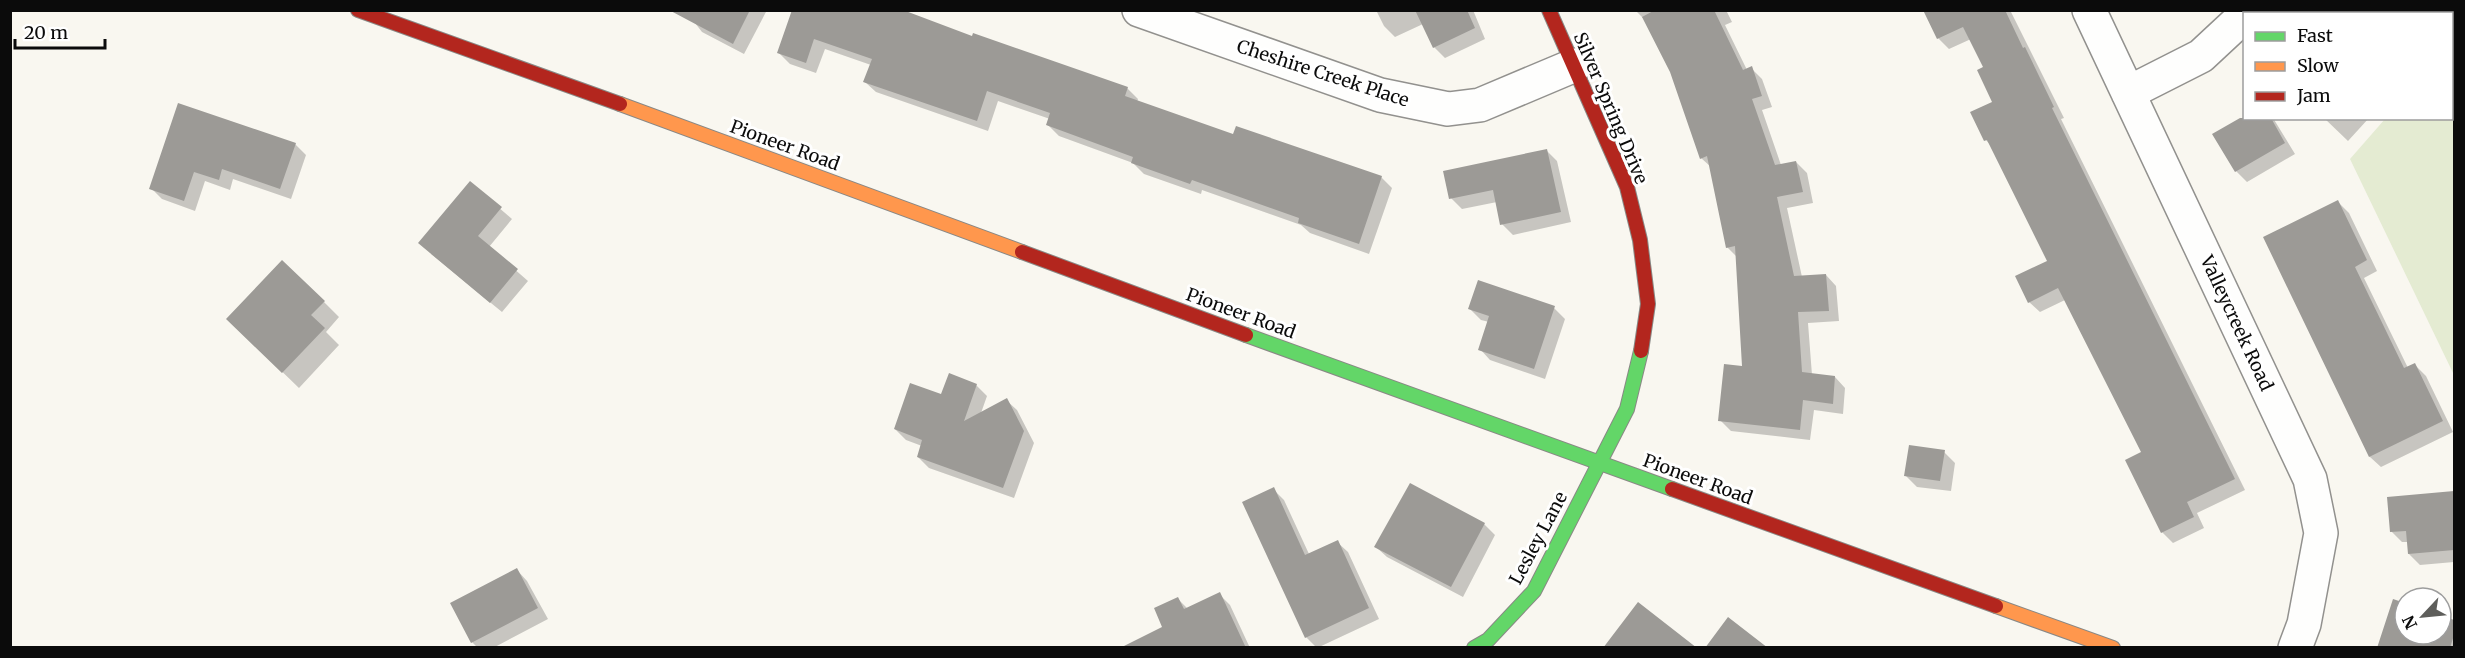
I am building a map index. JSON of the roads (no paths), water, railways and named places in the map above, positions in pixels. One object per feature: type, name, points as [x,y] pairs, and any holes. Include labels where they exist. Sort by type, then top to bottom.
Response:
[{"type":"main road","name":"Pioneer Road","points":[[358,10],[673,123],[1317,361],[2113,648]]},
{"type":"main road","name":"Silver Spring Drive","points":[[1549,10],[1627,188],[1640,240],[1648,304],[1641,350],[1627,409],[1598,462]]},
{"type":"main road","name":"Lesley Lane","points":[[1474,648],[1488,640],[1534,591],[1598,462]]},
{"type":"street","name":"Cheshire Creek Place","points":[[1139,10],[1380,95],[1448,109],[1480,105],[1575,65]]},
{"type":"street","name":"Valleycreek Road","points":[[2089,10],[2310,479],[2321,534],[2304,624],[2295,648]]},
{"type":"street","points":[[2128,93],[2201,56],[2243,18]]}]
